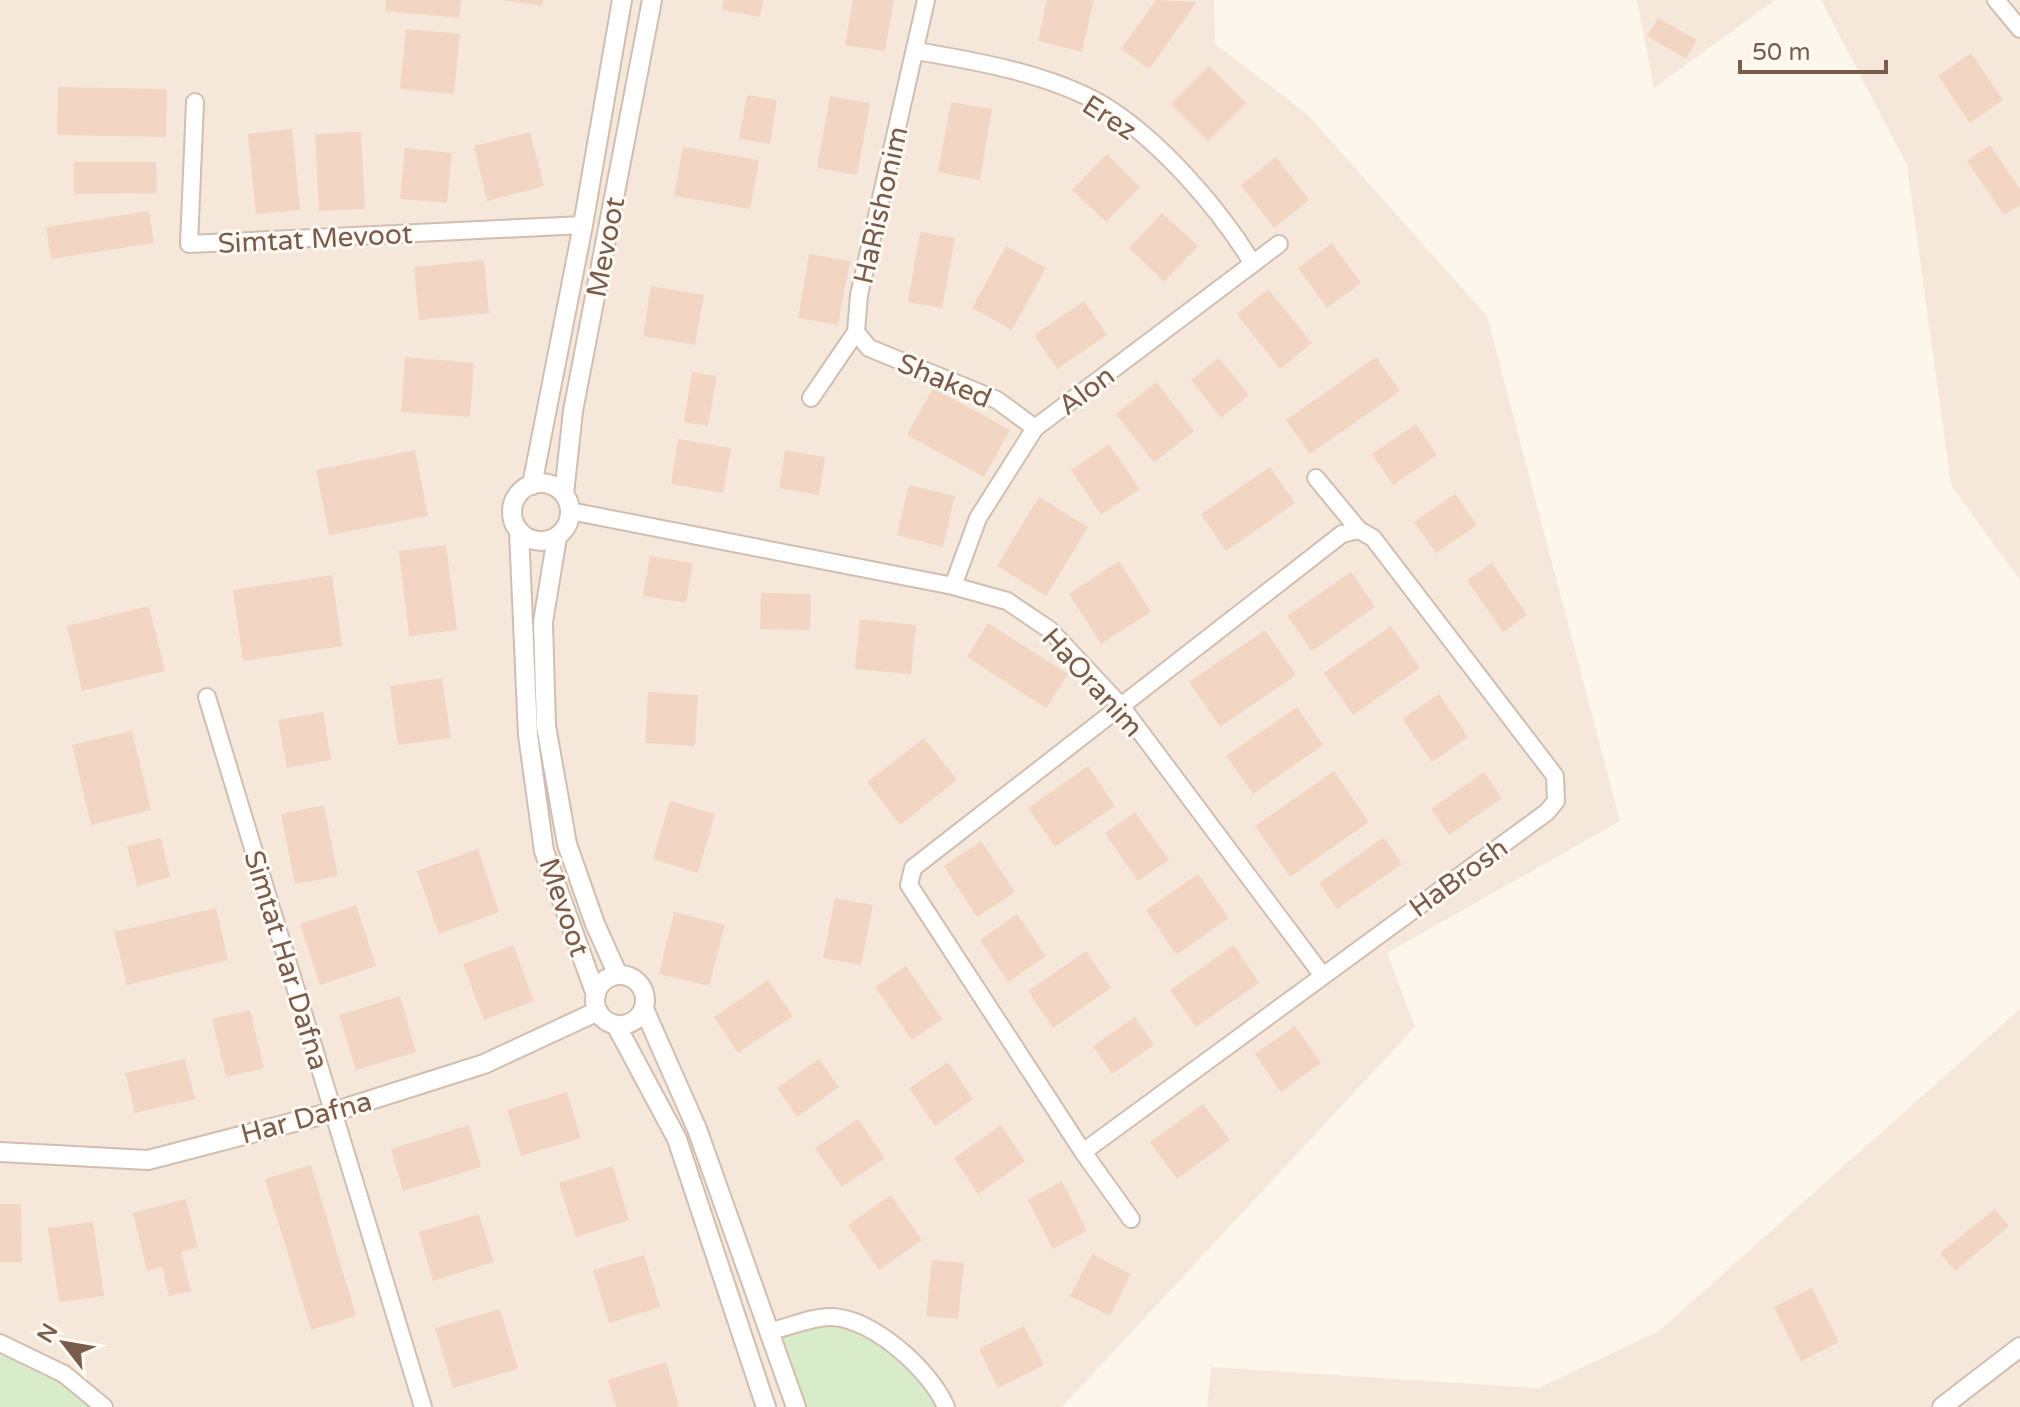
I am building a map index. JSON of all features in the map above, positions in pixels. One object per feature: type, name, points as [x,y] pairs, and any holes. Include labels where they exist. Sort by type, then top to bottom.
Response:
[{"type":"street","name":"Mevoot","points":[[532,485],[583,225],[622,0]]},
{"type":"street","name":"Mevoot","points":[[567,503],[573,411],[652,0]]},
{"type":"street","name":"HaRishonim","points":[[811,398],[856,332],[859,295],[926,0]]},
{"type":"street","points":[[1996,0],[2020,29]]},
{"type":"street","name":"Erez","points":[[916,51],[1019,71],[1102,105],[1160,151],[1233,230],[1253,264]]},
{"type":"street","name":"Simtat Mevoot","points":[[195,102],[189,244],[583,225]]},
{"type":"street","name":"Alon","points":[[953,586],[978,518],[1035,428],[1279,244]]},
{"type":"street","name":"Shaked","points":[[856,332],[869,348],[997,400],[1035,428]]},
{"type":"street","name":"HaBrosh","points":[[1083,1152],[1547,812],[1556,801],[1555,776],[1373,538],[1359,530],[1316,478]]},
{"type":"street","points":[[532,485],[549,485],[567,503],[564,530],[557,537],[532,540],[519,531],[512,514],[514,504],[524,489],[532,485]]},
{"type":"street","name":"HaOranim","points":[[567,503],[953,586],[1007,601],[1050,630],[1121,706],[1323,976]]},
{"type":"street","points":[[1131,1219],[1083,1152],[909,885],[913,868],[1342,534],[1359,530]]},
{"type":"street","name":"Mevoot","points":[[519,531],[528,735],[544,851],[597,1003]]},
{"type":"street","name":"Mevoot","points":[[557,537],[543,622],[546,726],[567,844],[595,924],[618,975]]},
{"type":"street","name":"Simtat Har Dafna","points":[[207,697],[423,1407]]},
{"type":"street","points":[[766,1407],[677,1139],[616,1025],[597,1003],[604,981],[618,975],[634,979],[640,985],[644,1009],[697,1129],[796,1407]]},
{"type":"street","name":"Har Dafna","points":[[0,1152],[148,1160],[333,1112],[484,1064],[597,1003]]},
{"type":"street","points":[[616,1025],[633,1022],[644,1009]]},
{"type":"street","points":[[771,1331],[832,1317],[883,1334],[940,1393],[946,1407]]},
{"type":"street","points":[[0,1343],[64,1374],[104,1407]]},
{"type":"street","points":[[1942,1407],[2020,1347]]},
{"type":"shaded area","points":[[0,0],[1214,0],[1215,44],[1307,114],[1487,316],[1620,821],[1387,953],[1415,1027],[1062,1407],[0,1407]]},
{"type":"shaded area","points":[[1637,0],[1775,0],[1654,88]]},
{"type":"shaded area","points":[[1821,0],[2020,0],[2020,580],[1951,485],[1907,165]]},
{"type":"shaded area","points":[[2020,1009],[2020,1407],[1207,1407],[1211,1367],[1539,1388],[1659,1331]]},
{"type":"green space","points":[[832,1317],[883,1334],[946,1407],[796,1407],[771,1331]]},
{"type":"green space","points":[[0,1355],[64,1374],[104,1407],[0,1407]]},
{"type":"building","points":[[386,0],[461,0],[459,18],[385,11]]},
{"type":"building","points":[[502,0],[543,0],[542,6]]},
{"type":"building","points":[[723,0],[763,0],[760,17],[722,10]]},
{"type":"building","points":[[853,0],[894,0],[885,51],[845,45]]},
{"type":"building","points":[[1047,0],[1094,0],[1082,52],[1038,41]]},
{"type":"building","points":[[1156,0],[1197,2],[1149,69],[1121,49]]},
{"type":"building","points":[[1658,18],[1697,40],[1686,59],[1647,36]]},
{"type":"building","points":[[406,29],[460,34],[454,94],[400,89]]},
{"type":"building","points":[[1971,53],[2003,100],[1970,123],[1938,76]]},
{"type":"building","points":[[1209,66],[1246,103],[1208,141],[1171,104]]},
{"type":"building","points":[[58,87],[167,89],[166,137],[57,135]]},
{"type":"building","points":[[747,95],[777,100],[770,144],[739,139]]},
{"type":"building","points":[[830,96],[870,103],[857,175],[817,168]]},
{"type":"building","points":[[951,102],[992,109],[980,180],[938,172]]},
{"type":"building","points":[[292,129],[300,210],[256,214],[248,134]]},
{"type":"building","points":[[361,132],[365,209],[319,211],[315,134]]},
{"type":"building","points":[[530,132],[544,186],[487,201],[474,146]]},
{"type":"building","points":[[1990,145],[2020,189],[2020,205],[2004,215],[1967,161]]},
{"type":"building","points":[[683,147],[759,160],[750,209],[674,196]]},
{"type":"building","points":[[405,148],[452,153],[447,203],[400,199]]},
{"type":"building","points":[[1107,154],[1140,187],[1106,222],[1072,190]]},
{"type":"building","points":[[1276,157],[1309,200],[1274,228],[1241,185]]},
{"type":"building","points":[[74,162],[156,162],[157,193],[74,194]]},
{"type":"building","points":[[149,211],[154,243],[51,259],[46,227]]},
{"type":"building","points":[[1162,213],[1198,246],[1164,282],[1129,248]]},
{"type":"building","points":[[920,232],[955,238],[942,308],[908,302]]},
{"type":"building","points":[[1332,243],[1361,283],[1327,308],[1298,268]]},
{"type":"building","points":[[1006,246],[1046,268],[1012,330],[972,308]]},
{"type":"building","points":[[809,254],[850,261],[838,325],[798,318]]},
{"type":"building","points":[[484,260],[489,313],[419,320],[414,267]]},
{"type":"building","points":[[651,286],[704,295],[695,345],[643,336]]},
{"type":"building","points":[[1268,289],[1312,343],[1280,369],[1237,314]]},
{"type":"building","points":[[1084,301],[1107,335],[1057,369],[1034,335]]},
{"type":"building","points":[[405,357],[474,363],[470,417],[401,412]]},
{"type":"building","points":[[1376,357],[1400,391],[1310,454],[1286,420]]},
{"type":"building","points":[[1219,358],[1249,395],[1221,418],[1191,380]]},
{"type":"building","points":[[692,372],[717,376],[708,426],[684,422]]},
{"type":"building","points":[[1156,382],[1194,431],[1154,463],[1116,414]]},
{"type":"building","points":[[933,388],[1010,430],[984,477],[907,435]]},
{"type":"building","points":[[1416,424],[1437,455],[1393,485],[1372,454]]},
{"type":"building","points":[[678,439],[731,448],[723,493],[671,484]]},
{"type":"building","points":[[1109,444],[1140,489],[1101,515],[1071,470]]},
{"type":"building","points":[[415,450],[428,516],[329,535],[316,470]]},
{"type":"building","points":[[785,450],[825,457],[819,495],[779,488]]},
{"type":"building","points":[[1270,467],[1295,503],[1226,551],[1201,514]]},
{"type":"building","points":[[909,485],[955,496],[943,547],[897,535]]},
{"type":"building","points":[[1455,494],[1477,525],[1436,553],[1414,522]]},
{"type":"building","points":[[1039,497],[1088,527],[1046,596],[997,566]]},
{"type":"building","points":[[446,545],[457,630],[409,636],[399,551]]},
{"type":"building","points":[[650,556],[693,563],[686,603],[643,596]]},
{"type":"building","points":[[1119,561],[1151,612],[1101,644],[1069,594]]},
{"type":"building","points":[[1492,563],[1527,615],[1503,632],[1467,580]]},
{"type":"building","points":[[1351,572],[1375,607],[1312,651],[1287,616]]},
{"type":"building","points":[[332,575],[342,646],[243,661],[233,590]]},
{"type":"building","points":[[761,593],[811,594],[810,630],[760,629]]},
{"type":"building","points":[[149,606],[165,671],[82,691],[67,626]]},
{"type":"building","points":[[860,619],[916,625],[911,674],[855,669]]},
{"type":"building","points":[[988,623],[1068,674],[1046,708],[967,657]]},
{"type":"building","points":[[1391,626],[1420,668],[1353,715],[1324,673]]},
{"type":"building","points":[[1265,630],[1296,675],[1220,727],[1189,682]]},
{"type":"building","points":[[442,678],[451,738],[398,745],[390,686]]},
{"type":"building","points":[[648,692],[698,695],[695,746],[645,743]]},
{"type":"building","points":[[1439,694],[1468,737],[1432,762],[1402,719]]},
{"type":"building","points":[[1297,707],[1323,745],[1253,794],[1226,756]]},
{"type":"building","points":[[323,712],[331,760],[287,768],[278,720]]},
{"type":"building","points":[[132,731],[151,810],[91,825],[72,745]]},
{"type":"building","points":[[924,738],[957,780],[900,825],[867,782]]},
{"type":"building","points":[[1088,766],[1115,806],[1055,847],[1028,808]]},
{"type":"building","points":[[1334,771],[1369,822],[1290,877],[1255,826]]},
{"type":"building","points":[[1484,772],[1502,798],[1449,835],[1431,809]]},
{"type":"building","points":[[670,801],[715,814],[698,873],[653,859]]},
{"type":"building","points":[[324,805],[338,876],[295,884],[281,814]]},
{"type":"building","points":[[1135,812],[1169,860],[1138,881],[1105,833]]},
{"type":"building","points":[[1384,837],[1402,864],[1337,909],[1319,883]]},
{"type":"building","points":[[161,838],[170,877],[137,886],[127,846]]},
{"type":"building","points":[[981,841],[1015,892],[977,917],[944,866]]},
{"type":"building","points":[[478,849],[499,912],[439,934],[417,871]]},
{"type":"building","points":[[1198,874],[1229,918],[1176,955],[1146,910]]},
{"type":"building","points":[[835,898],[873,905],[861,965],[823,958]]},
{"type":"building","points":[[356,905],[376,966],[320,985],[300,924]]},
{"type":"building","points":[[216,908],[228,960],[127,985],[114,932]]},
{"type":"building","points":[[674,912],[725,925],[709,986],[659,974]]},
{"type":"building","points":[[1017,914],[1046,956],[1008,982],[980,940]]},
{"type":"building","points":[[513,945],[534,1001],[484,1020],[463,964]]},
{"type":"building","points":[[1234,945],[1259,983],[1196,1027],[1170,990]]},
{"type":"building","points":[[1086,951],[1111,988],[1053,1028],[1028,991]]},
{"type":"building","points":[[906,966],[942,1019],[912,1040],[875,987]]},
{"type":"building","points":[[768,980],[793,1016],[738,1053],[714,1017]]},
{"type":"building","points":[[400,996],[416,1052],[356,1070],[339,1015]]},
{"type":"building","points":[[250,1010],[264,1068],[226,1077],[212,1019]]},
{"type":"building","points":[[1135,1017],[1154,1045],[1112,1074],[1093,1046]]},
{"type":"building","points":[[1295,1026],[1321,1063],[1281,1092],[1255,1054]]},
{"type":"building","points":[[185,1059],[195,1099],[135,1113],[125,1073]]},
{"type":"building","points":[[819,1059],[839,1087],[797,1117],[777,1088]]},
{"type":"building","points":[[948,1062],[973,1099],[935,1126],[909,1088]]},
{"type":"building","points":[[567,1092],[581,1138],[521,1156],[507,1110]]},
{"type":"building","points":[[1203,1104],[1230,1140],[1177,1179],[1150,1142]]},
{"type":"building","points":[[858,1119],[885,1158],[842,1187],[815,1148]]},
{"type":"building","points":[[469,1125],[481,1167],[403,1191],[391,1149]]},
{"type":"building","points":[[1001,1125],[1025,1161],[978,1194],[954,1158]]},
{"type":"building","points":[[311,1165],[356,1316],[311,1330],[265,1179]]},
{"type":"building","points":[[613,1166],[629,1220],[576,1237],[559,1183]]},
{"type":"building","points":[[1062,1181],[1087,1231],[1053,1249],[1028,1200]]},
{"type":"building","points":[[891,1195],[922,1240],[879,1270],[848,1225]]},
{"type":"building","points":[[186,1199],[198,1248],[181,1252],[191,1291],[169,1296],[162,1267],[147,1271],[133,1213]]},
{"type":"building","points":[[0,1204],[21,1204],[22,1262],[0,1262]]},
{"type":"building","points":[[1995,1209],[2009,1226],[1955,1271],[1940,1253]]},
{"type":"building","points":[[479,1214],[494,1262],[433,1281],[419,1232]]},
{"type":"building","points":[[93,1222],[104,1296],[59,1302],[48,1228]]},
{"type":"building","points":[[1092,1254],[1131,1274],[1110,1316],[1070,1296]]},
{"type":"building","points":[[644,1255],[660,1307],[609,1323],[593,1270]]},
{"type":"building","points":[[932,1260],[964,1263],[958,1319],[926,1316]]},
{"type":"building","points":[[1812,1288],[1839,1342],[1801,1361],[1774,1307]]},
{"type":"building","points":[[500,1309],[518,1369],[453,1388],[435,1328]]},
{"type":"building","points":[[1024,1326],[1044,1365],[998,1388],[979,1349]]},
{"type":"building","points":[[666,1362],[679,1407],[616,1407],[608,1380]]}]
